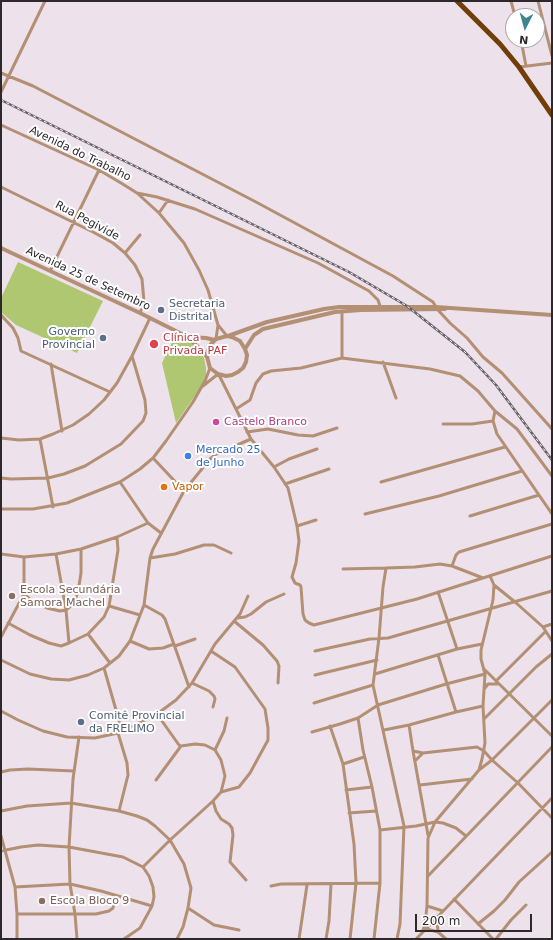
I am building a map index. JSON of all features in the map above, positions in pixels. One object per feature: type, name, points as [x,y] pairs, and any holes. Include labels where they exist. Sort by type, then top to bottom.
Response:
[{"type":"highway","points":[[457,1],[500,44],[520,67],[552,116]]},
{"type":"street","points":[[1,92],[45,1]]},
{"type":"street","points":[[538,1],[552,56]]},
{"type":"street","points":[[523,48],[526,66]]},
{"type":"street","points":[[520,67],[552,63]]},
{"type":"street","points":[[1,73],[33,86],[263,206],[393,276],[433,302],[450,323],[467,338],[483,357],[502,373],[552,429]]},
{"type":"street","name":"Avenida do Trabalho","points":[[1,125],[99,170],[137,193],[159,213],[184,243],[199,270],[208,290],[218,325],[227,336]]},
{"type":"street","points":[[50,271],[99,170]]},
{"type":"street","name":"Rua Pegivide","points":[[1,187],[113,243],[125,253],[135,265],[142,279],[144,302],[140,313]]},
{"type":"street","points":[[137,193],[168,200],[195,209],[318,263],[369,291],[378,300],[380,306]]},
{"type":"street","points":[[159,213],[168,200]]},
{"type":"street","points":[[125,253],[140,235]]},
{"type":"street","name":"Avenida 25 de Setembro","points":[[1,248],[188,337],[207,357]]},
{"type":"street","points":[[1,509],[33,509],[53,506],[85,497],[120,482],[140,469],[153,458],[166,441],[202,387],[210,368],[207,357],[208,350],[211,344],[216,340],[258,325],[324,309],[380,306],[437,308]]},
{"type":"street","points":[[245,349],[254,335],[263,329],[342,311],[459,308],[552,315]]},
{"type":"street","points":[[342,311],[342,358]]},
{"type":"street","points":[[1,315],[13,328],[22,351],[110,392]]},
{"type":"street","points":[[1,438],[19,440],[40,439],[73,425],[89,414],[104,400],[117,383],[150,318]]},
{"type":"street","name":"Avenida do Trabalho","points":[[216,340],[218,325]]},
{"type":"street","points":[[210,368],[219,374],[226,376],[232,375],[243,368],[247,355],[245,349],[240,341],[227,336]]},
{"type":"street","name":"Avenida 25 de Setembro","points":[[188,337],[216,340]]},
{"type":"street","points":[[1,478],[48,478],[85,466],[121,444],[143,421],[146,413],[145,400],[132,356]]},
{"type":"street","points":[[236,409],[250,400],[256,383],[263,374],[279,369],[301,368],[342,358],[430,369],[460,376],[478,391],[495,411],[517,430],[552,476]]},
{"type":"street","points":[[383,362],[396,398]]},
{"type":"street","points":[[51,364],[62,430]]},
{"type":"street","points":[[202,387],[219,374]]},
{"type":"street","points":[[219,374],[251,439],[274,467],[288,488],[297,526],[298,550],[292,577],[295,583],[301,587],[304,620],[309,623],[314,625],[438,592],[552,556]]},
{"type":"street","points":[[495,411],[493,421],[497,434],[552,514]]},
{"type":"street","points":[[443,424],[484,423],[493,421]]},
{"type":"street","points":[[247,432],[268,429],[298,435],[313,436],[337,428]]},
{"type":"street","points":[[40,439],[53,506]]},
{"type":"street","points":[[1,660],[30,674],[51,679],[68,680],[88,675],[104,668],[119,656],[130,641],[144,605],[152,549],[184,491],[210,459],[216,454],[251,439]]},
{"type":"street","points":[[381,482],[505,447]]},
{"type":"street","points":[[274,467],[289,459],[317,449]]},
{"type":"street","points":[[153,458],[184,491]]},
{"type":"street","points":[[285,484],[330,469]]},
{"type":"street","points":[[365,514],[433,498],[522,471]]},
{"type":"street","points":[[120,482],[148,523],[161,533]]},
{"type":"street","points":[[470,516],[539,495]]},
{"type":"street","points":[[297,526],[316,520]]},
{"type":"street","points":[[1,554],[24,556],[56,554],[81,549],[117,537],[148,523]]},
{"type":"street","points":[[452,566],[456,555],[459,552],[552,524]]},
{"type":"street","points":[[8,623],[30,635],[61,646],[88,634],[104,617],[109,606],[118,550],[117,537]]},
{"type":"street","points":[[150,558],[175,554],[204,545],[214,545],[231,553]]},
{"type":"street","points":[[24,594],[32,601],[47,608],[60,611],[66,610],[74,603],[78,592],[81,573],[81,549]]},
{"type":"street","points":[[56,554],[66,610],[69,643]]},
{"type":"street","points":[[1,637],[24,594],[24,556]]},
{"type":"street","points":[[343,569],[415,567],[440,564],[452,566],[483,578]]},
{"type":"street","points":[[386,568],[381,607],[380,638],[373,684],[404,828],[399,939]]},
{"type":"street","points":[[479,770],[485,743],[483,706],[485,674],[482,659],[482,644],[493,600],[494,585],[490,576]]},
{"type":"street","points":[[494,585],[516,602],[542,627],[552,641]]},
{"type":"street","points":[[315,651],[380,638],[388,638],[552,591]]},
{"type":"street","points":[[438,592],[457,650]]},
{"type":"street","points":[[237,618],[245,617],[251,614],[266,602],[284,594]]},
{"type":"street","points":[[1,711],[44,732],[67,737],[95,738],[118,733],[156,714],[176,700],[192,683],[211,651],[237,618],[248,596]]},
{"type":"street","points":[[144,605],[162,615],[165,619],[188,687]]},
{"type":"street","points":[[109,606],[140,616]]},
{"type":"street","points":[[234,621],[263,645],[277,661],[279,666],[278,683]]},
{"type":"street","points":[[542,627],[552,624]]},
{"type":"street","points":[[484,690],[488,684],[497,682],[527,648],[545,632]]},
{"type":"street","points":[[88,634],[110,663]]},
{"type":"street","points":[[130,641],[149,649],[163,648],[195,639]]},
{"type":"street","points":[[375,674],[482,644]]},
{"type":"street","points":[[211,651],[235,667],[265,709],[268,728],[268,740],[250,773],[239,786],[221,792]]},
{"type":"street","points":[[484,719],[552,654]]},
{"type":"street","points":[[438,656],[456,712]]},
{"type":"street","points":[[315,675],[377,660]]},
{"type":"street","points":[[104,668],[122,731]]},
{"type":"street","points":[[484,669],[552,736]]},
{"type":"street","points":[[312,732],[358,718],[378,705],[446,684],[485,674]]},
{"type":"street","points":[[192,683],[209,691],[214,696],[215,699],[213,707]]},
{"type":"street","points":[[314,703],[373,684]]},
{"type":"street","points":[[428,838],[435,822],[479,770],[492,760],[552,700]]},
{"type":"street","points":[[384,730],[483,706]]},
{"type":"street","points":[[156,714],[181,746]]},
{"type":"street","points":[[215,750],[224,731],[227,718]]},
{"type":"street","points":[[358,718],[359,732],[380,830],[380,883],[374,939]]},
{"type":"street","points":[[409,725],[427,824],[428,838],[427,906],[422,933]]},
{"type":"street","points":[[330,726],[343,764],[354,844],[356,883],[350,939]]},
{"type":"street","points":[[118,733],[127,763],[128,774],[119,811]]},
{"type":"street","points":[[77,939],[70,884],[70,847],[71,803],[78,737]]},
{"type":"street","points":[[413,751],[423,753],[477,747],[485,743]]},
{"type":"street","points":[[143,867],[213,801],[221,792],[226,776],[221,760],[215,750],[205,745],[195,744],[181,746],[156,780]]},
{"type":"street","points":[[477,747],[484,751],[518,783],[552,818]]},
{"type":"street","points":[[428,876],[552,747]]},
{"type":"street","points":[[415,762],[423,753]]},
{"type":"street","points":[[343,764],[364,757]]},
{"type":"street","points":[[1,772],[28,769],[74,772]]},
{"type":"street","points":[[420,785],[472,779]]},
{"type":"street","points":[[346,790],[372,787]]},
{"type":"street","points":[[416,939],[552,798]]},
{"type":"street","points":[[213,801],[216,811],[221,818],[229,824],[234,835],[230,862],[246,880]]},
{"type":"street","points":[[1,811],[27,806],[71,803],[119,811],[147,820],[165,834],[170,840],[184,864],[190,880],[191,895],[183,927],[177,939]]},
{"type":"street","points":[[349,814],[376,811]]},
{"type":"street","points":[[380,830],[404,828],[435,822],[443,823],[456,828],[466,836]]},
{"type":"street","points":[[1,836],[3,851],[15,886],[17,939]]},
{"type":"street","points":[[3,851],[38,845],[70,847],[123,857],[143,867],[149,876],[153,887],[154,897],[152,906],[140,928],[124,939]]},
{"type":"street","points":[[478,924],[494,911],[519,882],[552,852]]},
{"type":"street","points":[[271,886],[380,883]]},
{"type":"street","points":[[15,886],[70,884],[152,906]]},
{"type":"street","points":[[299,939],[307,884]]},
{"type":"street","points":[[326,939],[329,921],[331,884]]},
{"type":"street","points":[[17,914],[96,914],[108,911],[115,904],[116,896]]},
{"type":"street","points":[[454,899],[492,939]]},
{"type":"street","points":[[496,939],[511,920],[526,905]]},
{"type":"street","points":[[427,906],[443,911]]},
{"type":"street","points":[[188,908],[214,925],[239,930]]},
{"type":"street","points":[[437,918],[438,932]]},
{"type":"street","points":[[427,929],[438,932],[446,939]]},
{"type":"green space","points":[[18,262],[103,301],[77,353],[16,325],[1,312],[1,298]]},
{"type":"green space","points":[[176,334],[195,344],[204,358],[206,378],[176,423],[162,363]]},
{"type":"railway","points":[[1,100],[349,272],[407,306],[465,352],[496,385],[552,460]]},
{"type":"place","name":"Secretaria Distrital","points":[[161,310]]},
{"type":"place","name":"Governo Provincial","points":[[103,338]]},
{"type":"place","name":"Clínica Privada PAF","points":[[154,344]]},
{"type":"place","name":"Castelo Branco","points":[[216,422]]},
{"type":"place","name":"Mercado 25 de Junho","points":[[188,456]]},
{"type":"place","name":"Vapor","points":[[164,487]]},
{"type":"place","name":"Escola Secundária Samora Machel","points":[[12,596]]},
{"type":"place","name":"Comitê Provincial da FRELIMO","points":[[81,722]]},
{"type":"place","name":"Escola Bloco 9","points":[[42,901]]}]
